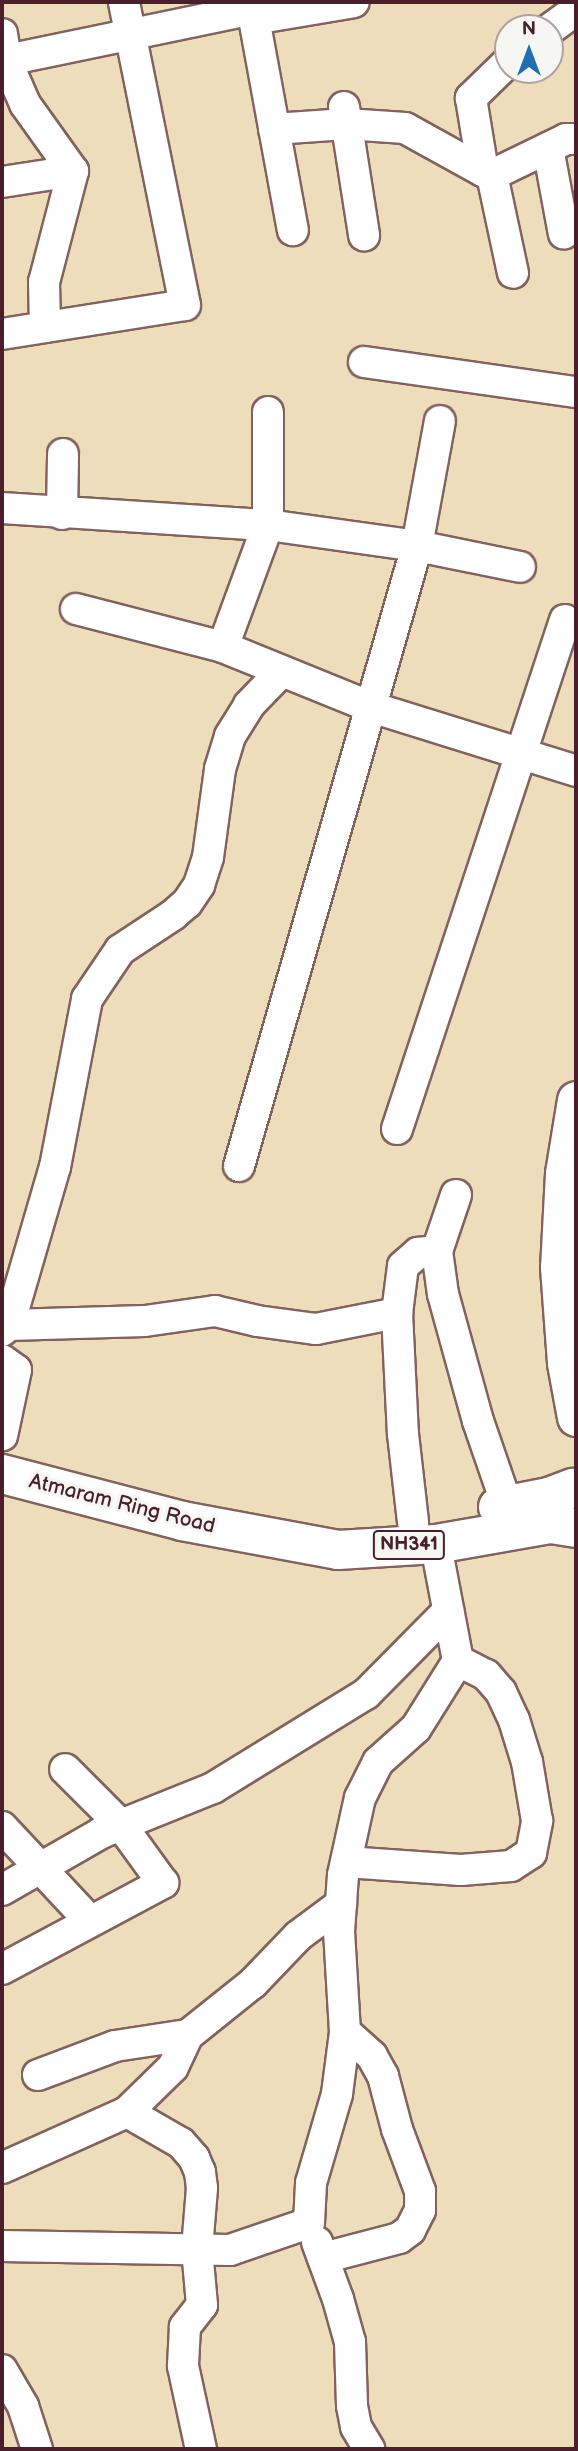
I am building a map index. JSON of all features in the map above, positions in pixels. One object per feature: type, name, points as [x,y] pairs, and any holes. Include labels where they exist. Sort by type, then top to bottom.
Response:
[{"type":"highway","name":"Atmaram Ring Road","points":[[2,1474],[182,1521],[338,1550],[436,1544],[551,1524],[576,1528]]},
{"type":"highway","name":"Atmaram Ring Road","points":[[242,1532],[339,1531],[413,1522],[550,1497],[574,1485]]},
{"type":"highway","name":"NH341","points":[[574,1485],[568,1508],[576,1528]]},
{"type":"main road","points":[[576,1100],[564,1173],[559,1267],[566,1363],[576,1417]]},
{"type":"street","points":[[2,334],[185,305],[124,2]]},
{"type":"street","points":[[73,171],[24,104],[3,52],[252,10],[354,2]]},
{"type":"street","points":[[252,10],[293,230]]},
{"type":"street","points":[[494,76],[471,99],[513,273]]},
{"type":"street","points":[[274,129],[345,115],[405,128],[487,173]]},
{"type":"street","points":[[345,115],[364,236]]},
{"type":"street","points":[[487,173],[562,143],[564,234]]},
{"type":"street","points":[[46,327],[44,282],[73,171]]},
{"type":"street","points":[[2,182],[73,171]]},
{"type":"street","points":[[364,362],[576,392]]},
{"type":"street","points":[[223,647],[268,525],[268,412]]},
{"type":"street","points":[[239,1166],[417,546],[440,421]]},
{"type":"street","points":[[62,514],[63,454]]},
{"type":"street","points":[[2,509],[268,525],[417,546],[520,567]]},
{"type":"street","points":[[76,610],[223,647],[371,707],[576,771]]},
{"type":"street","points":[[397,1129],[565,620]]},
{"type":"street","points":[[282,671],[249,705],[230,736],[220,769],[208,857],[199,885],[187,903],[173,915],[120,950],[87,999],[55,1167],[5,1328],[145,1321],[215,1311],[257,1321],[316,1329],[397,1313]]},
{"type":"street","points":[[456,1195],[438,1251],[443,1294],[478,1421],[507,1505]]},
{"type":"street","points":[[413,1522],[403,1434],[397,1313],[403,1266],[418,1253],[438,1251]]},
{"type":"street","points":[[2,1360],[16,1370],[2,1436]]},
{"type":"street","points":[[369,2449],[356,2427],[352,2406],[350,2342],[309,2223],[311,2183],[337,2094],[345,2032],[339,1932],[346,1863],[360,1798],[378,1762],[416,1728],[458,1661],[438,1556]]},
{"type":"street","points":[[2,1889],[121,1825],[213,1788],[366,1694],[448,1611]]},
{"type":"street","points":[[346,1863],[461,1870],[511,1866],[531,1853],[537,1821],[527,1762],[514,1720],[501,1692],[486,1675],[458,1661]]},
{"type":"street","points":[[5,1962],[163,1883],[121,1825],[65,1769]]},
{"type":"street","points":[[2,1828],[89,1920]]},
{"type":"street","points":[[2,2168],[127,2112],[173,2067],[188,2035],[253,1983],[298,1936],[341,1905]]},
{"type":"street","points":[[323,2258],[399,2238],[410,2230],[420,2210],[419,2191],[397,2129],[383,2076],[372,2056],[345,2032]]},
{"type":"street","points":[[38,2075],[115,2046],[188,2035]]},
{"type":"street","points":[[127,2112],[181,2143],[194,2158],[202,2188],[197,2249],[201,2305],[185,2326],[183,2366],[201,2449]]},
{"type":"street","points":[[2,2246],[230,2250],[309,2223]]},
{"type":"street","points":[[2,2370],[23,2406],[37,2449]]}]
